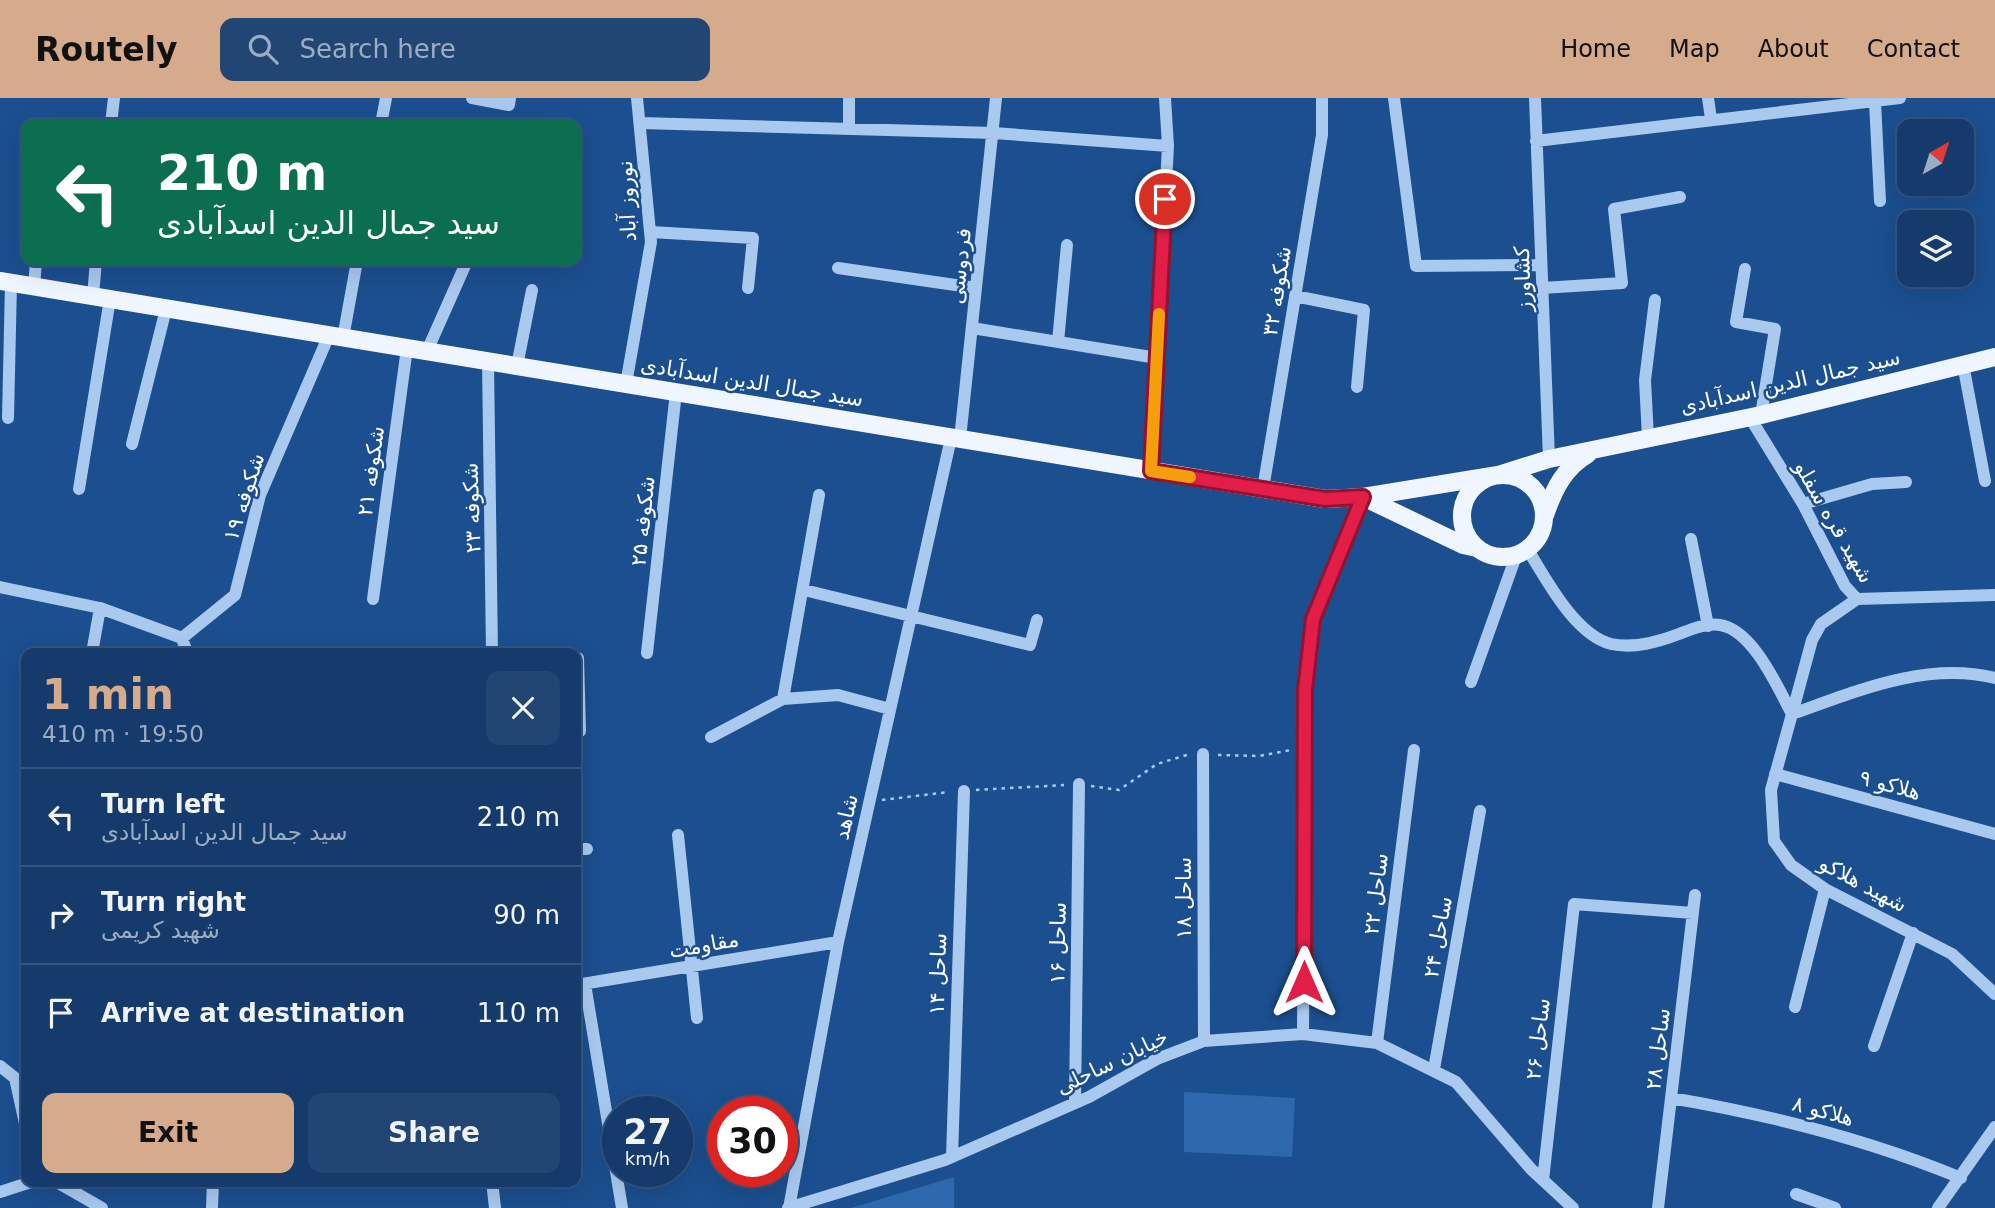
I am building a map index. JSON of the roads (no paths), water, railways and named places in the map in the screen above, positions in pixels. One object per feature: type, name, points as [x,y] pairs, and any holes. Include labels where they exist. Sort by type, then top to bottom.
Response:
[{"type":"main road","name":"سید جمال الدین اسدآبادی","points":[[6,282],[1325,499],[1363,497],[1498,475],[1549,459],[1755,416],[1995,357]]},
{"type":"main road","points":[[1363,497],[1463,545],[1502,558],[1522,553],[1537,540],[1554,489],[1573,463],[1594,450]]},
{"type":"main road","points":[[1477,548],[1468,538],[1462,512],[1474,487],[1498,475],[1524,481],[1535,489],[1545,515]]},
{"type":"street","points":[[112,119],[114,98]]},
{"type":"street","points":[[382,119],[386,98]]},
{"type":"street","points":[[472,98],[509,105],[510,98]]},
{"type":"street","name":"نوروز آباد","points":[[626,384],[651,232],[637,98]]},
{"type":"street","points":[[849,98],[849,127]]},
{"type":"street","name":"فردوسی","points":[[956,438],[972,328],[996,98]]},
{"type":"street","points":[[1151,471],[1168,146],[1165,98]]},
{"type":"street","name":"شکوفه ۳۲","points":[[1263,489],[1322,135],[1321,98]]},
{"type":"street","points":[[1394,98],[1416,266],[1541,265]]},
{"type":"street","name":"کشاورز","points":[[1535,98],[1549,459]]},
{"type":"street","points":[[1708,98],[1710,119]]},
{"type":"street","points":[[1536,141],[1899,98]]},
{"type":"street","points":[[1875,102],[1880,201]]},
{"type":"street","points":[[641,123],[994,133],[1168,146]]},
{"type":"street","points":[[1542,288],[1622,283],[1614,209],[1680,197]]},
{"type":"street","points":[[651,232],[753,239],[748,288]]},
{"type":"street","points":[[1058,342],[1067,245]]},
{"type":"street","points":[[34,287],[36,266]]},
{"type":"street","points":[[79,489],[101,298],[97,266]]},
{"type":"street","name":"شکوفه ۱۹","points":[[182,638],[235,595],[260,495],[336,336],[355,266]]},
{"type":"street","points":[[427,351],[465,266]]},
{"type":"street","points":[[838,268],[976,288]]},
{"type":"street","points":[[1745,269],[1736,322],[1775,329],[1755,416]]},
{"type":"street","points":[[6,282],[8,418]]},
{"type":"street","points":[[517,366],[532,290]]},
{"type":"street","points":[[1295,296],[1363,310],[1357,387]]},
{"type":"street","points":[[1648,438],[1645,380],[1655,300]]},
{"type":"street","points":[[132,444],[166,309]]},
{"type":"street","points":[[972,328],[1157,358]]},
{"type":"street","name":"شکوفه ۲۱","points":[[373,599],[407,348]]},
{"type":"street","name":"شکوفه ۲۳","points":[[488,362],[492,648]]},
{"type":"street","points":[[1963,365],[1985,481]]},
{"type":"street","name":"شکوفه ۲۵","points":[[647,653],[676,392]]},
{"type":"street","name":"شهید قره سفلو","points":[[1755,416],[1845,586],[1857,599],[1995,595]]},
{"type":"street","name":"شاهد","points":[[788,1208],[838,942],[911,615],[956,438]]},
{"type":"street","points":[[1802,505],[1872,484],[1906,482]]},
{"type":"street","points":[[783,699],[819,495]]},
{"type":"street","points":[[1303,1034],[1305,690],[1313,619],[1363,497]]},
{"type":"street","points":[[1691,539],[1708,626]]},
{"type":"street","points":[[1522,553],[1579,623],[1609,643],[1634,646],[1721,625],[1741,637],[1764,662],[1792,714],[1884,681],[1966,671],[1995,678]]},
{"type":"street","points":[[1471,682],[1522,553]]},
{"type":"street","points":[[0,587],[100,608],[182,638],[185,648]]},
{"type":"street","points":[[804,590],[1030,645],[1037,620]]},
{"type":"street","name":"شهید هلاکو","points":[[1857,599],[1821,624],[1812,640],[1771,790],[1774,841],[1791,865],[1825,889],[1952,954],[1995,994]]},
{"type":"street","points":[[93,648],[100,608]]},
{"type":"street","points":[[711,737],[783,699],[838,695],[890,709]]},
{"type":"street","name":"ساحل ۲۲","points":[[1377,1043],[1414,750]]},
{"type":"street","name":"ساحل ۱۸","points":[[1203,754],[1204,1041]]},
{"type":"street","name":"هلاکو ۹","points":[[1775,774],[1995,834]]},
{"type":"street","name":"ساحل ۱۶","points":[[1075,1103],[1079,784]]},
{"type":"street","name":"ساحل ۱۴","points":[[951,1157],[964,791]]},
{"type":"street","name":"ساحل ۲۴","points":[[1434,1069],[1479,811]]},
{"type":"street","points":[[678,835],[697,1018]]},
{"type":"street","points":[[1795,1007],[1825,889]]},
{"type":"street","name":"ساحل ۲۸","points":[[1658,1208],[1695,895]]},
{"type":"street","name":"ساحل ۲۶","points":[[1543,1180],[1574,904],[1693,913]]},
{"type":"street","points":[[1874,1046],[1913,933]]},
{"type":"street","name":"مقاومت","points":[[581,984],[838,942]]},
{"type":"street","points":[[581,989],[622,1208]]},
{"type":"street","name":"خیابان ساحلی","points":[[788,1208],[951,1157],[1075,1103],[1157,1059],[1204,1041],[1303,1034],[1377,1043],[1456,1082],[1543,1180],[1573,1208]]},
{"type":"street","points":[[0,1066],[21,1075]]},
{"type":"street","name":"هلاکو ۸","points":[[1671,1098],[1752,1111],[1836,1133],[1961,1178]]},
{"type":"street","points":[[1938,1208],[1995,1127]]},
{"type":"street","points":[[0,1192],[21,1185]]},
{"type":"street","points":[[65,1187],[102,1208]]},
{"type":"street","points":[[212,1208],[213,1187]]},
{"type":"street","points":[[493,1187],[495,1208]]},
{"type":"street","points":[[1796,1194],[1835,1208]]}]
